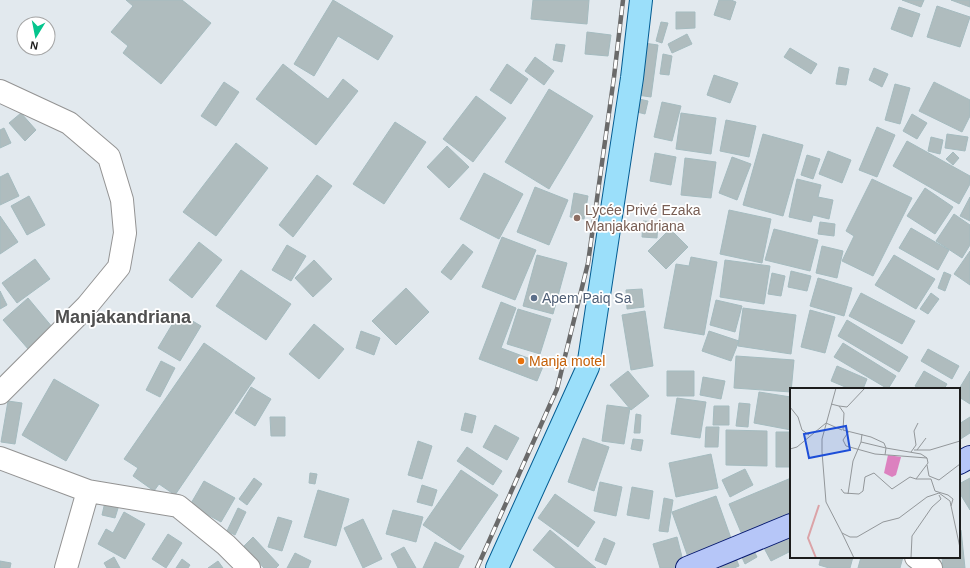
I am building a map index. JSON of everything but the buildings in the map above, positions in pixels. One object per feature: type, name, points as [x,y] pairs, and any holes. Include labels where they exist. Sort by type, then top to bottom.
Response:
[{"type":"main road","points":[[497,568],[588,367],[632,78],[641,0]]},
{"type":"street","points":[[0,91],[68,123],[109,157],[122,200],[126,233],[119,267],[87,306],[0,393]]},
{"type":"street","points":[[960,462],[970,457]]},
{"type":"street","points":[[0,458],[88,491],[178,506],[226,545],[249,568]]},
{"type":"street","points":[[66,568],[88,491]]},
{"type":"street","points":[[687,568],[790,525]]},
{"type":"street","points":[[917,558],[931,568]]},
{"type":"railway","points":[[477,568],[557,389],[588,263],[614,77],[623,0]]},
{"type":"place","name":"Lycée Privé Ezaka Manjakandriana","points":[[577,218]]},
{"type":"place","name":"Apem Paiq Sa","points":[[534,298]]},
{"type":"place","name":"Manja motel","points":[[521,361]]},
{"type":"district","name":"Manjakandriana","points":[[123,317]]}]
